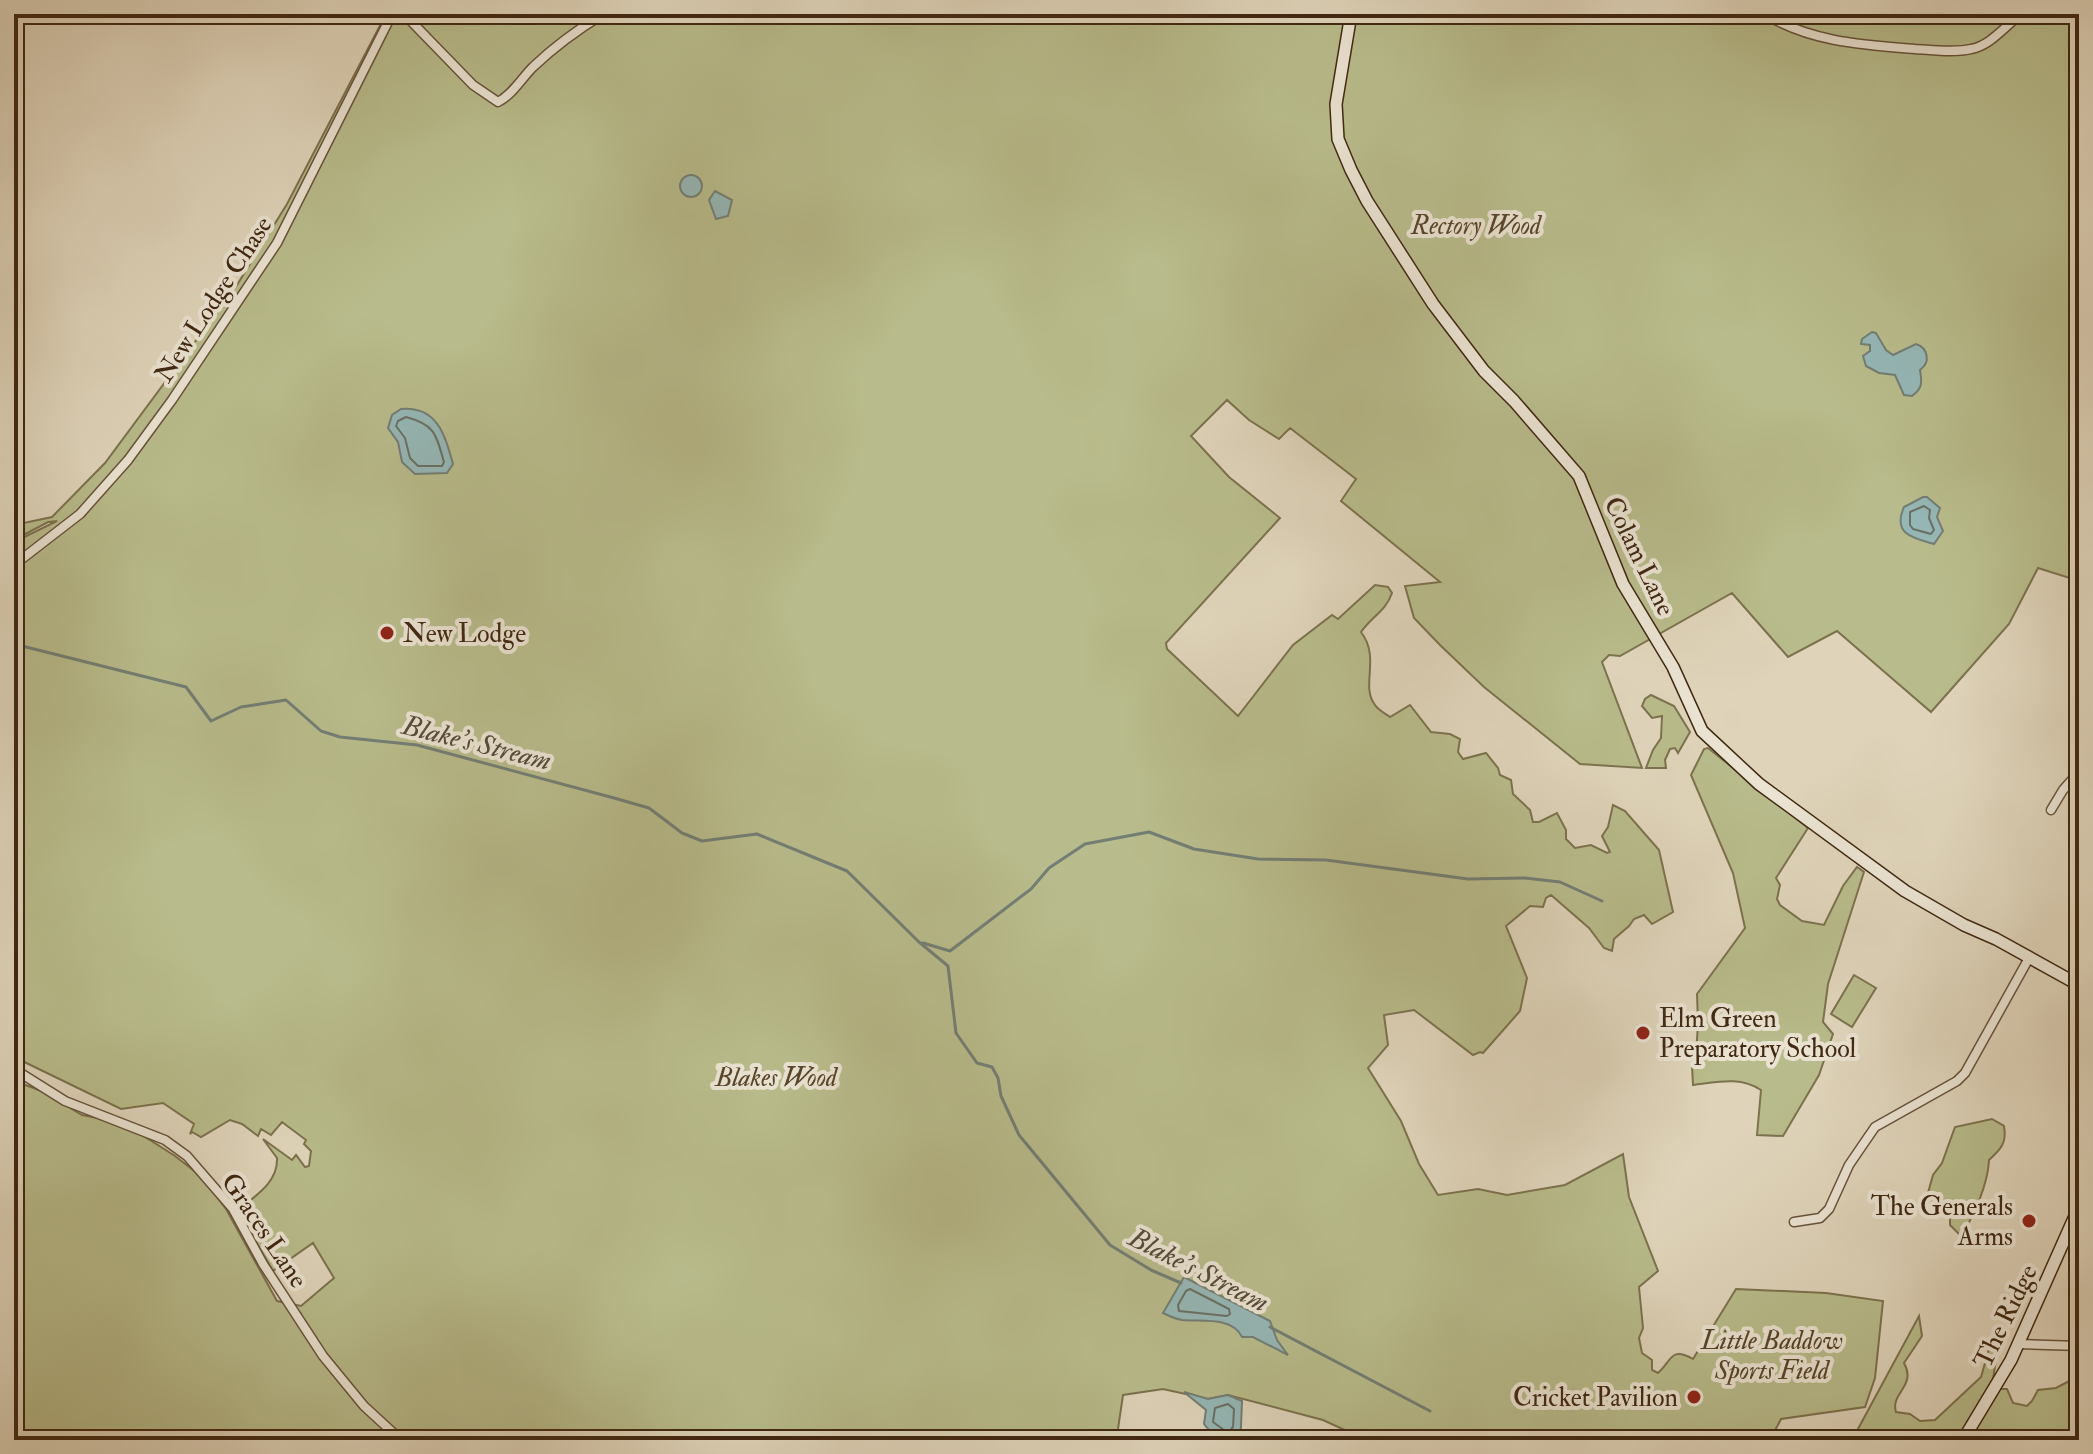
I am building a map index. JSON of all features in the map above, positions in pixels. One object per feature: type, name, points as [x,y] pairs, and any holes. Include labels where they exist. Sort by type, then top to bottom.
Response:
[{"type":"street","name":"New Lodge Chase","points":[[14,565],[80,514],[98,496],[172,400],[277,243],[392,14]]},
{"type":"street","points":[[404,14],[473,85],[492,101],[498,102],[512,93],[522,78],[562,40],[603,14]]},
{"type":"street","name":"Colam Lane","points":[[1351,14],[1336,104],[1338,139],[1351,170],[1367,201],[1433,304],[1484,371],[1579,476],[1623,584],[1673,667],[1702,731],[1759,784],[1905,891],[2079,985]]},
{"type":"street","points":[[1765,14],[1793,29],[1857,45],[1943,51],[1973,49],[1993,39],[2022,14]]},
{"type":"street","points":[[2051,810],[2079,772]]},
{"type":"street","points":[[1794,1222],[1820,1218],[1829,1209],[1849,1165],[1875,1127],[1957,1081],[1965,1073],[2029,958]]},
{"type":"street","name":"Graces Lane","points":[[14,1069],[65,1101],[165,1140],[187,1156],[233,1209],[263,1264],[323,1356],[364,1406],[401,1440]]},
{"type":"street","name":"The Ridge","points":[[1963,1440],[2019,1344],[2079,1207]]},
{"type":"street","points":[[2019,1344],[2079,1346]]},
{"type":"green space","points":[[386,14],[2079,14],[2079,581],[2038,568],[2009,624],[1931,712],[1837,631],[1788,657],[1732,593],[1620,656],[1609,655],[1602,662],[1642,768],[1580,764],[1484,687],[1414,618],[1405,586],[1440,582],[1341,501],[1356,479],[1290,428],[1279,439],[1249,420],[1227,400],[1191,436],[1229,477],[1280,518],[1166,643],[1167,649],[1238,716],[1293,645],[1332,615],[1338,619],[1375,585],[1388,587],[1392,593],[1389,599],[1361,632],[1370,652],[1369,689],[1378,709],[1390,717],[1410,705],[1431,732],[1450,734],[1460,739],[1458,752],[1463,759],[1486,753],[1500,775],[1511,780],[1513,794],[1530,810],[1533,822],[1557,813],[1566,830],[1566,839],[1575,848],[1591,845],[1610,852],[1602,836],[1608,827],[1613,805],[1625,811],[1659,850],[1673,912],[1652,924],[1644,915],[1634,919],[1614,939],[1612,951],[1604,948],[1589,928],[1551,895],[1546,898],[1543,907],[1530,906],[1506,926],[1527,978],[1520,1011],[1483,1053],[1473,1055],[1414,1010],[1384,1015],[1388,1045],[1368,1068],[1401,1121],[1419,1164],[1438,1195],[1478,1189],[1507,1195],[1565,1185],[1623,1154],[1629,1197],[1658,1271],[1639,1287],[1643,1328],[1639,1338],[1642,1353],[1652,1360],[1652,1370],[1658,1373],[1676,1355],[1693,1359],[1736,1289],[1826,1293],[1883,1301],[1875,1378],[1865,1407],[1781,1419],[1770,1440],[1349,1440],[1349,1432],[1323,1420],[1228,1395],[1208,1399],[1163,1389],[1123,1395],[1118,1429],[1111,1440],[999,1440],[986,1434],[973,1440],[14,1440],[14,1081],[42,1091],[82,1115],[108,1120],[142,1135],[202,1177],[226,1209],[277,1301],[301,1306],[334,1278],[313,1243],[273,1271],[237,1211],[274,1175],[277,1158],[263,1139],[292,1160],[296,1155],[305,1167],[309,1166],[311,1151],[304,1144],[306,1140],[282,1122],[271,1135],[261,1129],[258,1136],[242,1124],[230,1120],[201,1137],[192,1132],[190,1134],[194,1124],[163,1103],[121,1109],[14,1057],[14,542],[57,521],[48,522],[14,540],[14,525],[52,517],[105,463],[237,285],[287,204]]},
{"type":"green space","points":[[1651,695],[1674,706],[1690,732],[1678,753],[1675,748],[1670,749],[1665,760],[1666,768],[1646,768],[1661,738],[1662,716],[1652,718],[1642,706]]},
{"type":"green space","points":[[1708,748],[1808,828],[1776,878],[1780,885],[1777,899],[1780,905],[1802,921],[1824,925],[1843,886],[1857,867],[1864,872],[1828,984],[1823,1022],[1833,1034],[1819,1075],[1783,1136],[1757,1135],[1761,1090],[1737,1081],[1693,1085],[1697,994],[1745,928],[1733,873],[1691,775],[1704,749]]},
{"type":"green space","points":[[1854,975],[1876,988],[1852,1027],[1831,1014]]},
{"type":"green space","points":[[1992,1119],[2004,1126],[2004,1141],[1989,1160],[1980,1200],[1961,1236],[1950,1225],[1950,1206],[1931,1211],[1926,1200],[1933,1175],[1942,1163],[1955,1127]]},
{"type":"green space","points":[[1919,1316],[1922,1336],[1904,1363],[1907,1378],[1895,1405],[1896,1412],[1910,1414],[1920,1421],[1935,1420],[1981,1377],[1989,1349],[1998,1347],[1993,1379],[1999,1389],[2007,1389],[2013,1403],[2027,1406],[2038,1390],[2056,1388],[2079,1376],[2079,1440],[1852,1440]]},
{"type":"water","points":[[691,175],[699,178],[702,186],[699,194],[691,197],[683,194],[680,186],[683,178]]},
{"type":"water","points":[[715,191],[732,200],[728,216],[716,219],[709,200]]},
{"type":"water","points":[[1872,332],[1893,355],[1916,344],[1925,352],[1927,359],[1920,370],[1921,384],[1912,396],[1904,395],[1895,375],[1879,373],[1866,366],[1863,356],[1870,351],[1870,345],[1861,344],[1862,339]]},
{"type":"water","points":[[401,409],[424,412],[438,425],[453,464],[447,473],[415,474],[402,462],[398,442],[388,428],[392,415]]},
{"type":"water","points":[[1923,497],[1940,508],[1937,517],[1943,531],[1934,544],[1907,533],[1901,523],[1904,507]]},
{"type":"water","points":[[1184,1277],[1270,1321],[1277,1340],[1288,1355],[1253,1337],[1242,1337],[1237,1330],[1224,1323],[1182,1320],[1163,1313]]},
{"type":"water","points":[[1184,1392],[1208,1399],[1228,1395],[1242,1401],[1241,1428],[1236,1438],[1218,1436],[1210,1431],[1204,1424],[1206,1410]]},
{"type":"waterway","name":"Blake's Stream","points":[[14,644],[186,687],[211,721],[241,707],[286,700],[321,731],[340,737],[417,745],[649,808],[682,833],[702,841],[757,834],[847,871],[948,966],[956,1033],[977,1063],[992,1067],[1019,1135],[1110,1245],[1151,1270],[1181,1283]]},
{"type":"waterway","name":"Blake's Stream","points":[[923,943],[950,951],[1031,889],[1049,868],[1085,844],[1149,832],[1194,849],[1258,859],[1326,860],[1468,879],[1525,878],[1560,882],[1602,901]]},
{"type":"waterway","name":"Blake's Stream","points":[[1270,1327],[1430,1411]]},
{"type":"place","name":"New Lodge","points":[[387,633]]},
{"type":"place","name":"Elm Green Preparatory School","points":[[1643,1033]]},
{"type":"place","name":"The Generals Arms","points":[[2029,1221]]},
{"type":"place","name":"Cricket Pavilion","points":[[1694,1397]]},
{"type":"park label","name":"Rectory Wood","points":[[1476,225]]},
{"type":"park label","name":"Blakes Wood","points":[[776,1077]]},
{"type":"park label","name":"Little Baddow Sports Field","points":[[1772,1355]]}]
